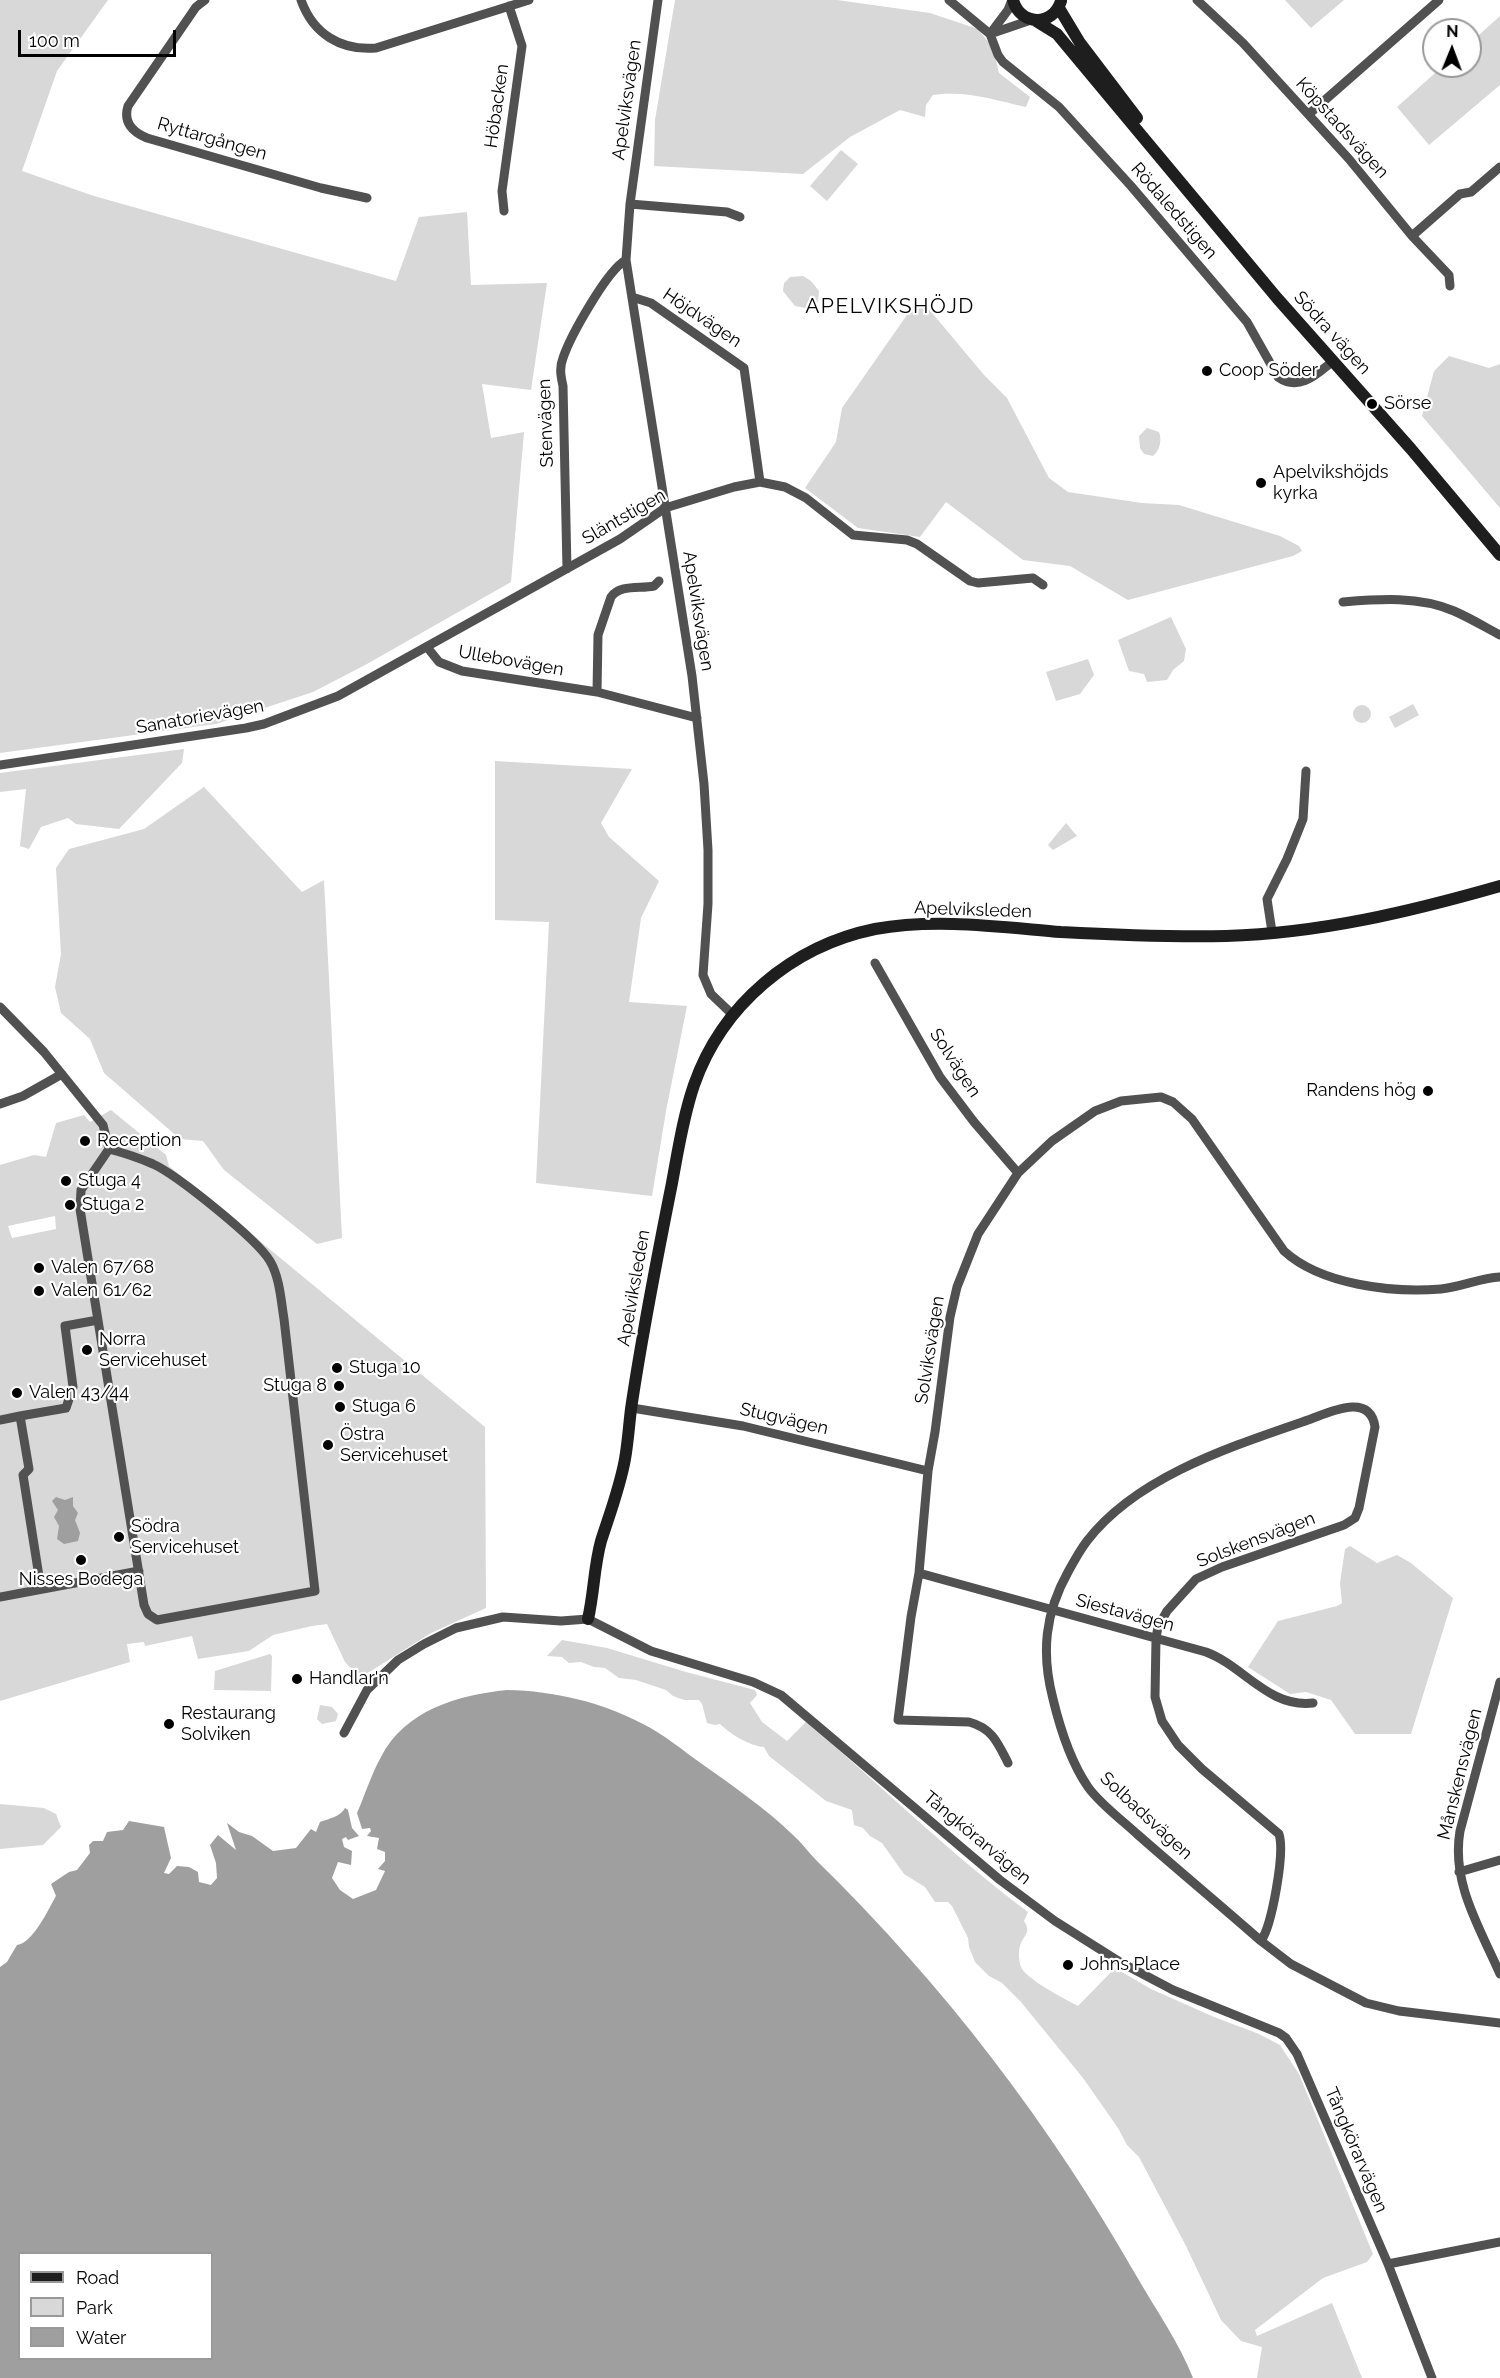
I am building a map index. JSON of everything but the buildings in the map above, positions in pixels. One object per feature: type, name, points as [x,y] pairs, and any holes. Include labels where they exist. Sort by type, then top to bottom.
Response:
[{"type":"street","name":"Ryttargången","points":[[205,0],[196,7],[128,106],[125,114],[131,128],[137,134],[147,138],[321,188],[367,198]]},
{"type":"street","points":[[301,0],[312,22],[325,36],[344,45],[366,49],[376,48],[529,0]]},
{"type":"street","name":"Apelviksvägen","points":[[658,0],[630,204],[626,260],[697,718],[708,850],[708,904],[703,975],[711,994],[732,1015]]},
{"type":"street","points":[[949,0],[990,34]]},
{"type":"street","points":[[990,34],[1013,0]]},
{"type":"street","name":"Södra vägen","points":[[1013,0],[1019,13],[1057,34],[1248,264],[1500,554]]},
{"type":"street","name":"Köpstadsvägen","points":[[1197,0],[1243,43],[1309,114],[1380,195],[1412,236],[1449,275],[1450,286]]},
{"type":"street","points":[[1309,114],[1439,0]]},
{"type":"street","points":[[990,34],[1033,20],[1049,18],[1060,4]]},
{"type":"street","name":"Södra vägen","points":[[1060,4],[1074,35],[1132,111],[1163,159]]},
{"type":"street","name":"Höbacken","points":[[504,211],[502,191],[522,46],[509,6]]},
{"type":"street","name":"Rödaledstigen","points":[[990,34],[1003,62],[1059,107],[1247,322],[1278,377],[1286,382],[1300,383],[1333,361]]},
{"type":"street","points":[[1412,236],[1460,194],[1471,192],[1500,167]]},
{"type":"street","points":[[630,204],[727,212],[740,217]]},
{"type":"street","name":"Stenvägen","points":[[567,569],[560,370],[566,352],[607,278],[620,263],[626,260]]},
{"type":"street","name":"Höjdvägen","points":[[632,297],[651,303],[744,368],[760,482]]},
{"type":"street","name":"Släntstigen","points":[[427,647],[620,539],[665,508],[734,487],[760,482],[778,485],[796,492],[853,535],[907,540],[917,544],[970,581],[978,583],[1033,578],[1043,585]]},
{"type":"street","points":[[597,692],[598,635],[611,597],[620,589],[654,586],[659,581]]},
{"type":"street","points":[[1343,602],[1400,600],[1425,603],[1453,610],[1500,635]]},
{"type":"street","name":"Ullebovägen","points":[[427,647],[438,662],[462,671],[597,692],[697,718]]},
{"type":"street","name":"Sanatorievägen","points":[[0,765],[173,740],[264,724],[338,696],[427,647]]},
{"type":"street","points":[[1272,932],[1268,899],[1303,819],[1305,771]]},
{"type":"street","name":"Apelviksleden","points":[[588,1618],[601,1542],[613,1511],[626,1458],[632,1408],[666,1210],[686,1112],[702,1064],[732,1015],[763,984],[792,962],[832,942],[878,929],[945,924],[1150,936],[1230,936],[1352,923],[1417,910],[1500,886]]},
{"type":"street","name":"Solvägen","points":[[875,963],[940,1077],[974,1122],[1018,1173]]},
{"type":"street","points":[[0,1007],[62,1074],[103,1125],[109,1149],[81,1190],[80,1209],[144,1605],[148,1614],[157,1620],[315,1591],[284,1319],[276,1275],[270,1261],[259,1247],[195,1193],[155,1165],[109,1149]]},
{"type":"street","points":[[0,1104],[23,1096],[62,1074]]},
{"type":"street","name":"Solviksvägen","points":[[1008,1763],[993,1734],[980,1725],[969,1722],[898,1719],[919,1573],[928,1471],[946,1336],[957,1287],[971,1249],[984,1222],[1018,1173],[1052,1141],[1095,1111],[1121,1101],[1161,1097],[1173,1102],[1192,1119],[1284,1251],[1304,1266],[1347,1281],[1400,1290],[1443,1289],[1500,1277]]},
{"type":"street","points":[[0,1420],[66,1408],[73,1387],[65,1326],[98,1320]]},
{"type":"street","name":"Solbadsvägen","points":[[1366,1410],[1353,1406],[1345,1407],[1190,1466],[1149,1487],[1109,1518],[1088,1540],[1065,1578],[1050,1611],[1046,1657],[1048,1681],[1067,1745],[1089,1788],[1148,1844],[1291,1964],[1366,2003],[1399,2011],[1500,2023]]},
{"type":"street","name":"Stugvägen","points":[[632,1408],[743,1426],[928,1471]]},
{"type":"street","name":"Solskensvägen","points":[[1261,1941],[1265,1935],[1272,1906],[1281,1851],[1279,1834],[1202,1769],[1170,1734],[1156,1706],[1158,1627],[1167,1611],[1196,1579],[1222,1566],[1344,1525],[1355,1518],[1374,1436],[1374,1420],[1366,1410]]},
{"type":"street","points":[[20,1416],[28,1469],[23,1475],[42,1588]]},
{"type":"street","points":[[0,1596],[139,1571]]},
{"type":"street","name":"Siestavägen","points":[[919,1573],[1216,1656],[1259,1687],[1283,1700],[1296,1704],[1313,1703]]},
{"type":"street","points":[[344,1733],[361,1700],[377,1679],[398,1660],[440,1635],[471,1623],[503,1617],[561,1621],[588,1618]]},
{"type":"street","name":"Tångkörarvägen","points":[[588,1618],[651,1651],[753,1682],[781,1695],[1000,1880],[1055,1921],[1145,1976],[1203,2003],[1269,2028],[1286,2038],[1297,2054],[1388,2264],[1432,2378]]},
{"type":"street","name":"Månskensvägen","points":[[1500,1682],[1460,1831],[1457,1854],[1465,1894],[1500,1974]]},
{"type":"street","points":[[1459,1872],[1500,1860]]},
{"type":"street","points":[[1388,2264],[1500,2242]]},
{"type":"green space","points":[[0,0],[108,0],[57,71],[22,171],[94,196],[396,281],[419,217],[467,212],[471,285],[547,283],[531,390],[482,384],[491,438],[524,432],[511,582],[313,692],[216,724],[0,753]]},
{"type":"green space","points":[[675,0],[837,0],[930,13],[978,29],[993,48],[999,73],[1030,97],[1026,107],[969,95],[933,95],[926,105],[925,117],[900,110],[850,137],[803,174],[654,166],[655,120]]},
{"type":"green space","points":[[1285,0],[1344,0],[1311,28]]},
{"type":"green space","points":[[1500,16],[1500,85],[1429,145],[1397,107],[1430,78],[1482,78],[1482,32]]},
{"type":"green space","points":[[841,150],[858,164],[827,201],[810,186]]},
{"type":"green space","points":[[803,276],[811,281],[819,291],[818,302],[806,308],[795,306],[783,291],[784,283],[790,277]]},
{"type":"green space","points":[[916,302],[928,308],[984,375],[1007,398],[1049,478],[1068,492],[1142,503],[1179,505],[1280,536],[1299,546],[1302,551],[1293,556],[1128,600],[1070,566],[1023,560],[946,502],[920,537],[858,528],[805,488],[836,442],[842,408]]},
{"type":"green space","points":[[1449,356],[1489,368],[1500,364],[1500,508],[1422,416],[1434,371]]},
{"type":"green space","points":[[1147,428],[1159,432],[1160,435],[1159,448],[1153,456],[1144,454],[1140,448],[1139,436]]},
{"type":"green space","points":[[1171,617],[1186,649],[1184,661],[1173,670],[1167,680],[1147,682],[1144,674],[1129,671],[1118,640]]},
{"type":"green space","points":[[1088,659],[1094,675],[1080,694],[1056,701],[1046,672]]},
{"type":"green space","points":[[1413,704],[1419,715],[1395,728],[1389,717]]},
{"type":"green space","points":[[1358,705],[1366,705],[1371,710],[1369,721],[1358,723],[1353,718],[1353,710]]},
{"type":"green space","points":[[184,749],[182,763],[119,829],[76,824],[68,818],[41,827],[29,849],[20,846],[26,789],[0,792],[0,773]]},
{"type":"green space","points":[[495,761],[632,769],[601,823],[609,837],[659,881],[641,918],[629,1002],[687,1006],[652,1196],[536,1183],[549,922],[495,920]]},
{"type":"green space","points":[[204,787],[302,892],[324,880],[342,1238],[317,1244],[224,1170],[203,1141],[180,1139],[104,1073],[90,1039],[61,1013],[55,987],[61,954],[56,868],[69,849],[144,829]]},
{"type":"green space","points":[[1066,823],[1077,836],[1053,850],[1048,845]]},
{"type":"green space","points":[[111,1110],[166,1155],[169,1166],[485,1427],[486,1608],[431,1633],[360,1678],[345,1662],[327,1624],[273,1635],[249,1651],[198,1659],[192,1636],[145,1646],[144,1642],[127,1644],[130,1662],[0,1701],[0,1165],[34,1155],[46,1157],[56,1123],[84,1115],[90,1122]],"holes":[[[55,1216],[56,1229],[12,1238],[8,1226]]]},
{"type":"green space","points":[[1350,1546],[1377,1563],[1397,1555],[1411,1563],[1453,1598],[1411,1734],[1355,1734],[1331,1700],[1306,1692],[1290,1694],[1248,1667],[1278,1621],[1342,1603],[1340,1583],[1345,1549]]},
{"type":"green space","points":[[562,1640],[607,1648],[755,1690],[757,1695],[750,1703],[762,1722],[787,1741],[806,1722],[943,1843],[1028,1912],[1024,1921],[1027,1931],[1019,1949],[1022,1969],[1032,1979],[1078,2006],[1115,1968],[1151,1989],[1280,2045],[1299,2074],[1373,2254],[1367,2262],[1323,2278],[1255,2330],[1257,2336],[1332,2303],[1362,2378],[1257,2378],[1262,2347],[1241,2341],[1221,2320],[1186,2246],[1139,2157],[1127,2145],[1118,2128],[1083,2078],[1021,2002],[1002,1983],[989,1976],[975,1962],[968,1938],[952,1906],[948,1902],[935,1902],[925,1887],[904,1874],[882,1843],[870,1836],[863,1828],[854,1825],[852,1810],[826,1801],[769,1756],[764,1747],[740,1739],[720,1724],[707,1723],[699,1700],[684,1700],[673,1696],[666,1690],[636,1680],[619,1678],[605,1668],[581,1662],[569,1663],[562,1657],[547,1656]]},
{"type":"green space","points":[[270,1654],[272,1656],[271,1691],[214,1690],[215,1671]]},
{"type":"green space","points":[[320,1705],[332,1707],[338,1714],[336,1721],[322,1724],[317,1719]]},
{"type":"green space","points":[[0,1804],[44,1808],[56,1814],[61,1827],[43,1845],[0,1849]]},
{"type":"water","points":[[56,1497],[65,1500],[73,1497],[73,1506],[78,1513],[75,1520],[80,1533],[78,1541],[64,1544],[57,1539],[59,1526],[54,1517],[58,1510],[52,1501]]},
{"type":"water","points":[[507,1690],[560,1695],[627,1716],[651,1728],[737,1789],[796,1838],[908,1956],[951,2006],[1031,2111],[1103,2220],[1174,2339],[1193,2378],[0,2378],[0,1967],[7,1962],[17,1945],[29,1938],[44,1917],[56,1896],[51,1884],[69,1872],[77,1870],[90,1853],[89,1845],[93,1841],[103,1841],[107,1832],[123,1830],[129,1821],[164,1827],[171,1858],[164,1873],[169,1874],[177,1866],[189,1867],[198,1872],[199,1882],[211,1885],[217,1878],[216,1863],[210,1845],[218,1835],[236,1850],[227,1823],[239,1832],[252,1836],[273,1851],[296,1848],[311,1829],[316,1832],[320,1822],[338,1815],[345,1808],[348,1810],[352,1828],[359,1836],[348,1840],[346,1837],[342,1839],[344,1847],[352,1851],[351,1865],[338,1862],[332,1878],[340,1890],[353,1899],[376,1890],[385,1871],[378,1869],[385,1861],[385,1852],[377,1849],[379,1838],[367,1836],[371,1831],[370,1828],[362,1829],[357,1813],[381,1757],[391,1741],[418,1716],[470,1696]]},
{"type":"place","name":"Coop Söder","points":[[1207,371]]},
{"type":"place","name":"Sörse","points":[[1372,404]]},
{"type":"place","name":"Apelvikshöjds kyrka","points":[[1261,483]]},
{"type":"place","name":"Randens hög","points":[[1428,1091]]},
{"type":"place","name":"Reception","points":[[85,1141]]},
{"type":"place","name":"Stuga 4","points":[[66,1181]]},
{"type":"place","name":"Stuga 2","points":[[70,1205]]},
{"type":"place","name":"Valen 67/68","points":[[39,1268]]},
{"type":"place","name":"Valen 61/62","points":[[39,1291]]},
{"type":"place","name":"Norra Servicehuset","points":[[87,1350]]},
{"type":"place","name":"Stuga 10","points":[[337,1368]]},
{"type":"place","name":"Stuga 8","points":[[339,1386]]},
{"type":"place","name":"Valen 43/44","points":[[17,1393]]},
{"type":"place","name":"Stuga 6","points":[[340,1407]]},
{"type":"place","name":"Östra Servicehuset","points":[[328,1445]]},
{"type":"place","name":"Södra Servicehuset","points":[[119,1537]]},
{"type":"place","name":"Nisses Bodega","points":[[81,1560]]},
{"type":"place","name":"Handlar'n","points":[[297,1679]]},
{"type":"place","name":"Restaurang Solviken","points":[[169,1724]]},
{"type":"place","name":"Johns Place","points":[[1068,1965]]},
{"type":"district","name":"APELVIKSHÖJD","points":[[890,307]]}]
